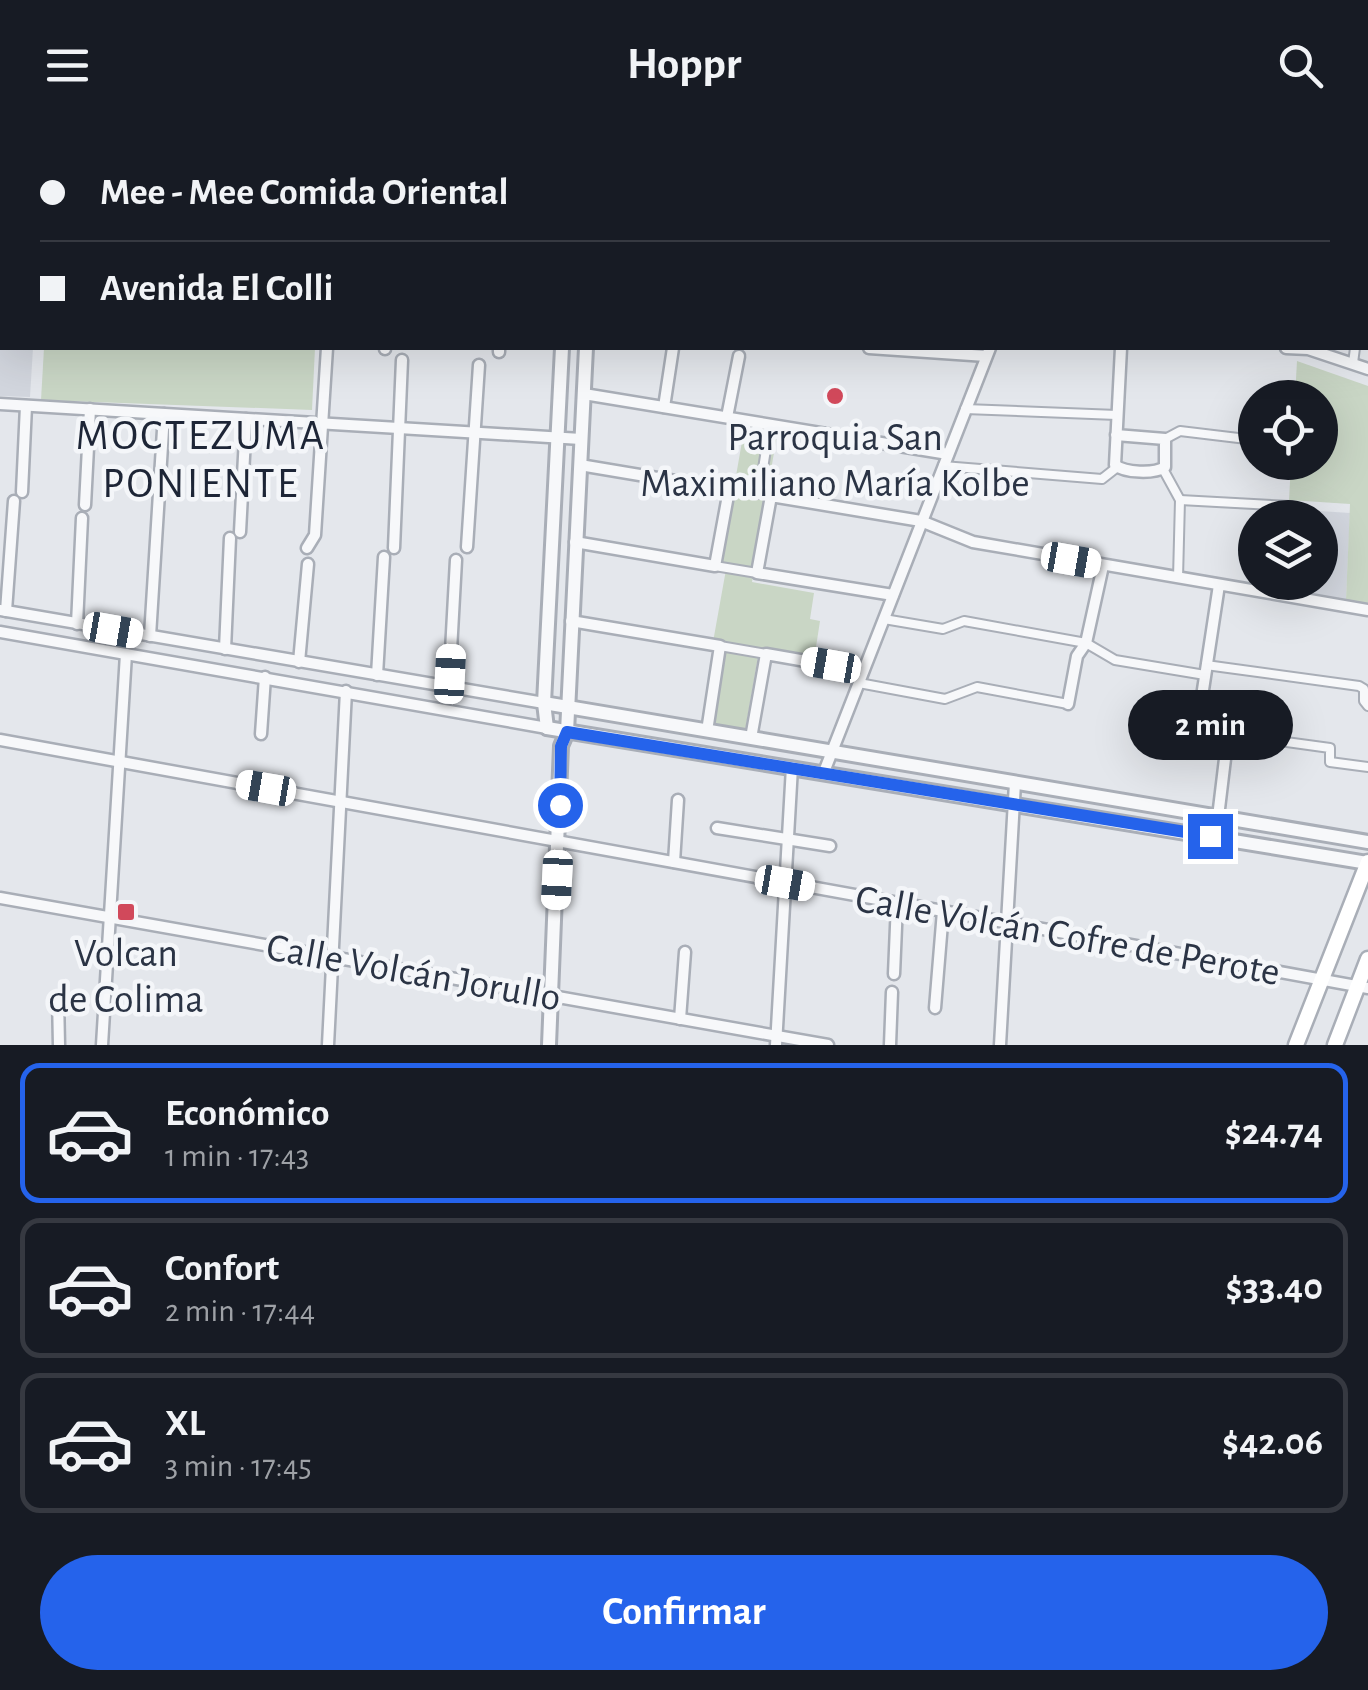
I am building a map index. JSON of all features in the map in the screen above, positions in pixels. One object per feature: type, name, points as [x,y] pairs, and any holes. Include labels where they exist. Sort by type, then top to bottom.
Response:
[{"type":"main road","points":[[1296,1045],[1368,862]]},
{"type":"main road","points":[[1334,1045],[1363,987],[1368,959]]},
{"type":"street","points":[[307,548],[315,536],[327,350]]},
{"type":"street","points":[[561,746],[547,728],[544,703],[562,350]]},
{"type":"street","points":[[549,1045],[561,746],[567,732],[586,350]]},
{"type":"street","points":[[664,407],[673,350]]},
{"type":"street","points":[[824,772],[988,352],[929,350]]},
{"type":"street","points":[[1116,468],[1121,350]]},
{"type":"street","points":[[1314,350],[1368,369]]},
{"type":"street","points":[[1354,363],[1355,350]]},
{"type":"street","points":[[728,418],[739,356]]},
{"type":"street","points":[[394,548],[402,360]]},
{"type":"street","points":[[467,547],[480,365]]},
{"type":"street","points":[[584,394],[948,454]]},
{"type":"street","points":[[0,404],[581,439]]},
{"type":"street","points":[[26,406],[3,611],[1368,842]]},
{"type":"street","points":[[85,505],[90,409]]},
{"type":"street","points":[[965,409],[1117,415]]},
{"type":"street","points":[[150,636],[164,414]]},
{"type":"street","points":[[225,649],[246,419]]},
{"type":"street","points":[[757,573],[770,424]]},
{"type":"street","points":[[1116,435],[1165,439],[1180,431],[1238,438]]},
{"type":"street","points":[[1165,439],[1163,469],[1180,500],[1178,578]]},
{"type":"street","points":[[580,464],[921,522],[974,542],[1368,610]]},
{"type":"street","points":[[943,466],[1102,478],[1116,468],[1163,469]]},
{"type":"street","points":[[715,566],[729,490]]},
{"type":"street","points":[[1180,500],[1238,503]]},
{"type":"street","points":[[77,624],[82,518]]},
{"type":"street","points":[[576,542],[892,596]]},
{"type":"street","points":[[377,675],[384,557]]},
{"type":"street","points":[[449,687],[456,560]]},
{"type":"street","points":[[299,662],[308,564]]},
{"type":"street","points":[[858,683],[945,698],[977,687],[1068,704],[1077,656],[1086,643],[1104,566]]},
{"type":"street","points":[[1219,585],[1200,721],[1228,734],[1330,748],[1330,762],[1368,767]]},
{"type":"street","points":[[884,619],[944,628],[964,621],[1086,643],[1115,660],[1359,686],[1364,689],[1368,706]]},
{"type":"street","points":[[571,621],[863,671]]},
{"type":"street","points":[[0,632],[567,732],[1368,862]]},
{"type":"street","points":[[707,731],[720,646]]},
{"type":"street","points":[[102,1045],[126,654]]},
{"type":"street","points":[[751,738],[766,654]]},
{"type":"street","points":[[261,734],[266,677]]},
{"type":"street","points":[[328,1045],[346,691]]},
{"type":"street","points":[[1218,817],[1228,734]]},
{"type":"street","name":"Calle Volcán Cofre de Perote","points":[[0,740],[1363,987]]},
{"type":"street","points":[[776,1041],[792,766]]},
{"type":"street","points":[[1000,1045],[1016,783]]},
{"type":"street","points":[[674,862],[678,800]]},
{"type":"street","points":[[716,828],[830,846]]},
{"type":"street","name":"Calle Volcán Jorullo","points":[[0,898],[680,1019],[776,1041],[828,1045]]},
{"type":"street","points":[[894,974],[897,903]]},
{"type":"street","points":[[935,1008],[942,911]]},
{"type":"street","points":[[680,1019],[685,952]]},
{"type":"street","points":[[890,1045],[892,992]]},
{"type":"street","points":[[58,998],[59,1045]]},
{"type":"shaded area","points":[[0,350],[33,350],[30,397],[0,396]]},
{"type":"shaded area","points":[[1338,512],[1350,513],[1346,600],[1338,599]]},
{"type":"green space","points":[[44,350],[315,350],[312,410],[41,400]]},
{"type":"green space","points":[[1297,361],[1368,386],[1368,603],[1346,600],[1350,504],[1338,503],[1338,500],[1289,500],[1290,480],[1338,480],[1338,380],[1296,380]]},
{"type":"green space","points":[[744,430],[777,435],[752,582],[814,593],[810,619],[820,621],[814,660],[759,651],[745,731],[713,725],[726,645],[713,642],[727,564],[721,562]]},
{"type":"place","name":"Parroquia San Maximiliano María Kolbe","points":[[835,396]]},
{"type":"place","name":"Volcan de Colima","points":[[126,912]]},
{"type":"district","name":"MOCTEZUMA PONIENTE","points":[[201,458]]},
{"type":"route","points":[[560,805],[561,746],[567,732],[1210,836]]}]
